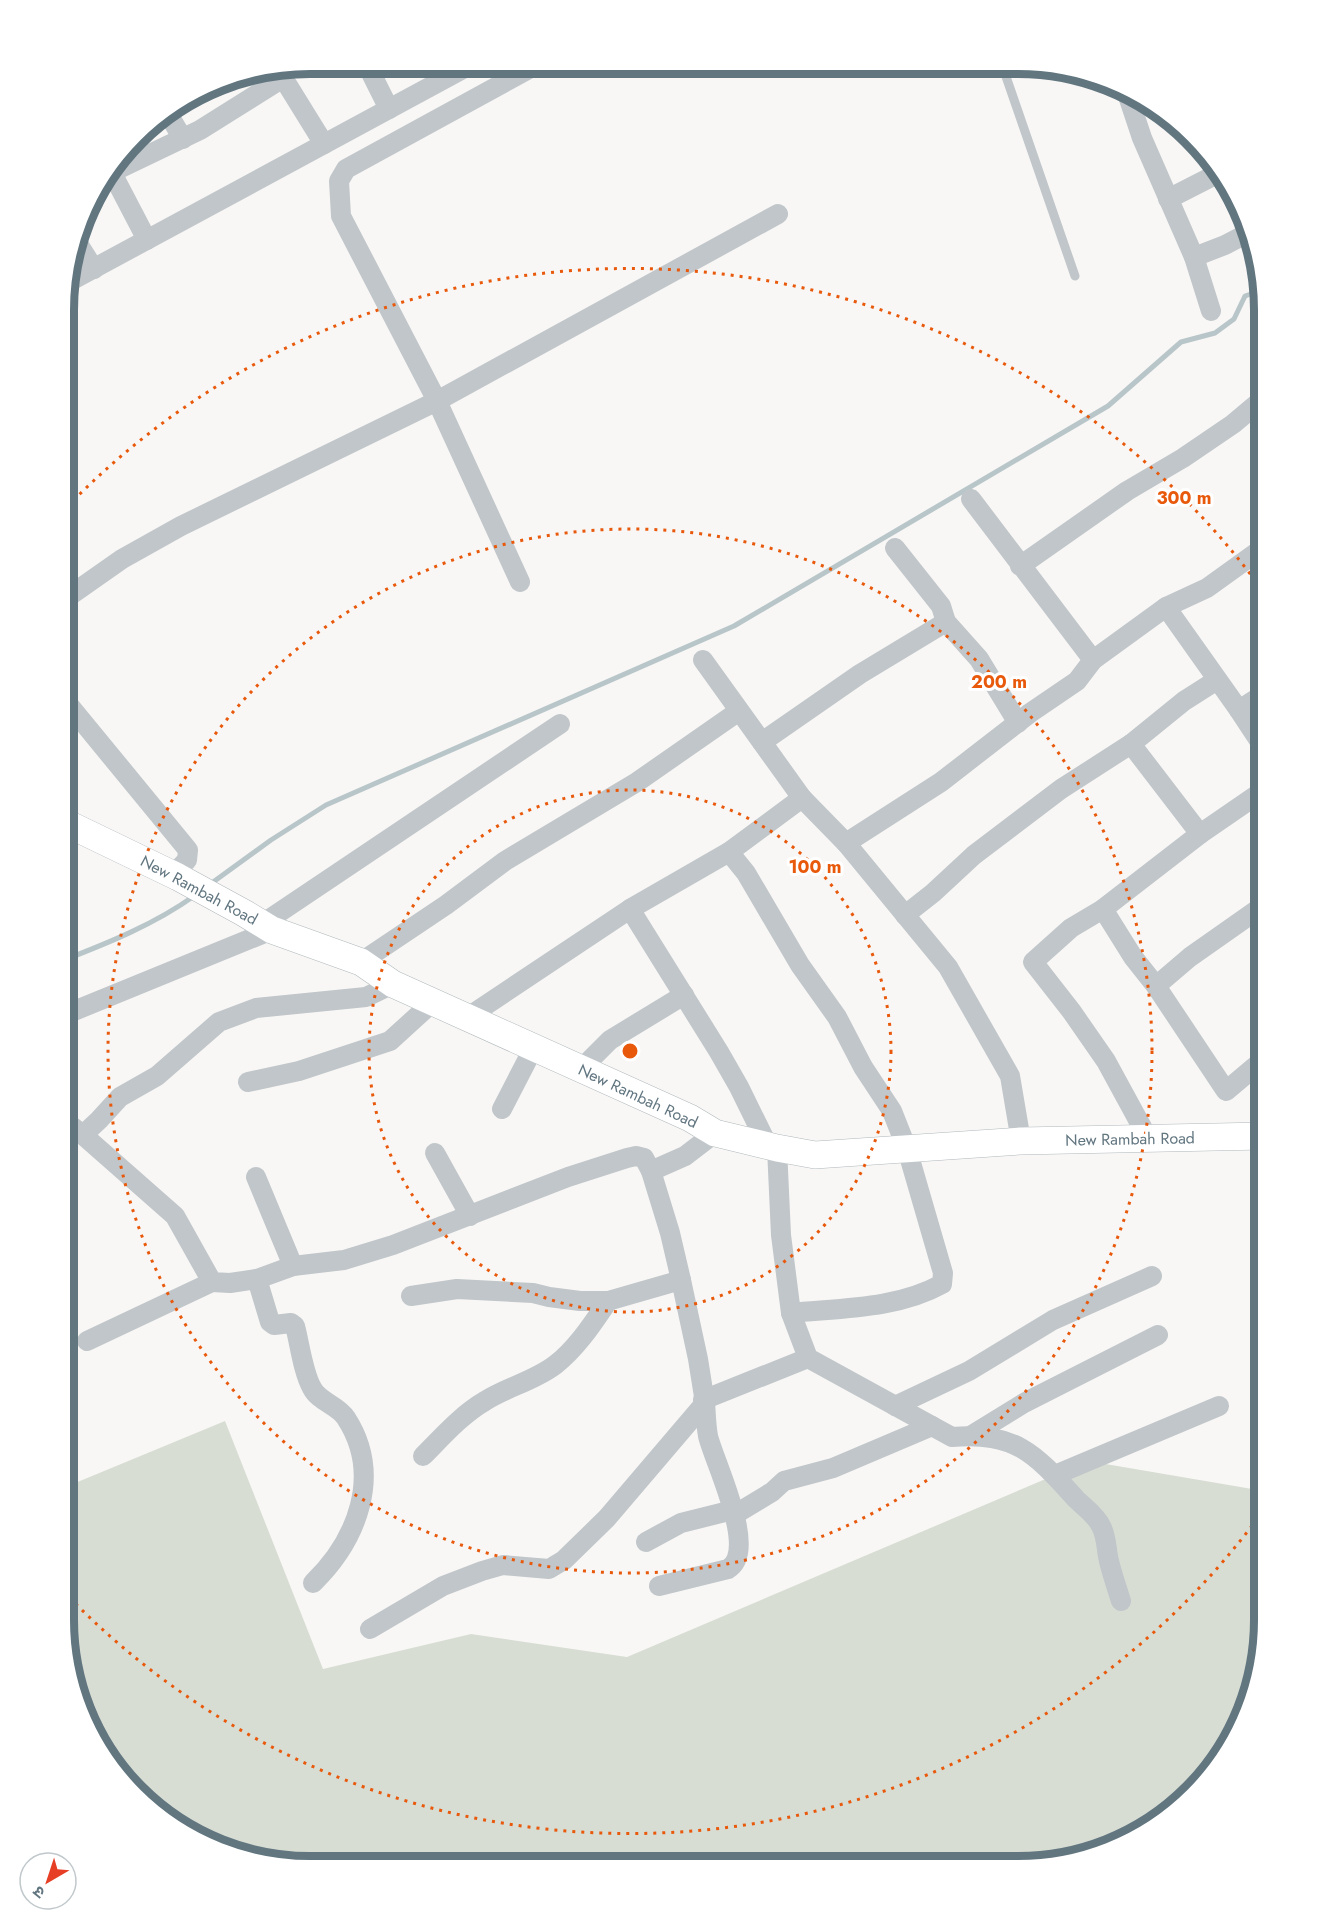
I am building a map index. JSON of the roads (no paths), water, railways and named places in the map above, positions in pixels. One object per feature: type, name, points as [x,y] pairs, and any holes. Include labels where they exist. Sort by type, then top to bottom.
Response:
[{"type":"street","points":[[372,74],[389,109]]},
{"type":"street","points":[[76,278],[454,74]]},
{"type":"street","points":[[520,74],[346,169],[339,181],[341,216],[437,401],[520,582]]},
{"type":"street","points":[[121,168],[200,130],[275,76]]},
{"type":"street","points":[[282,76],[324,144]]},
{"type":"street","points":[[1133,103],[1142,138],[1194,257],[1211,311]]},
{"type":"street","points":[[171,118],[183,139]]},
{"type":"street","points":[[1168,199],[1213,176]]},
{"type":"street","points":[[112,179],[147,240]]},
{"type":"street","points":[[74,593],[122,559],[181,525],[437,401],[778,214]]},
{"type":"street","points":[[1194,257],[1242,236]]},
{"type":"street","points":[[82,249],[94,268]]},
{"type":"street","points":[[1020,566],[1127,491],[1183,458],[1224,430],[1254,406]]},
{"type":"street","points":[[971,499],[1093,660]]},
{"type":"street","points":[[895,548],[940,606],[946,622],[979,659],[1018,723]]},
{"type":"street","points":[[846,843],[941,782],[1077,681],[1093,660],[1167,607],[1207,588],[1254,554]]},
{"type":"street","points":[[1167,607],[1254,735]]},
{"type":"street","points":[[762,742],[860,674],[946,622]]},
{"type":"street","points":[[703,660],[802,798],[846,843],[948,967],[1010,1076],[1021,1141]]},
{"type":"street","points":[[905,915],[974,855],[1061,789],[1131,744],[1184,701],[1217,680]]},
{"type":"street","points":[[1239,710],[1254,700]]},
{"type":"street","points":[[74,711],[188,850],[187,860],[176,876]]},
{"type":"street","points":[[361,962],[446,905],[505,861],[637,782],[739,711]]},
{"type":"street","points":[[74,1010],[260,922],[560,724]]},
{"type":"street","points":[[1131,744],[1200,834]]},
{"type":"street","points":[[1149,1140],[1106,1061],[1033,962],[1071,928],[1103,909],[1200,834],[1254,797]]},
{"type":"street","points":[[468,1017],[630,909],[729,852],[802,798]]},
{"type":"street","name":"New Rambah Road","points":[[74,827],[176,876],[260,922],[361,962],[393,984],[690,1118],[715,1133],[815,1155],[1021,1141],[1254,1136]]},
{"type":"street","points":[[729,852],[746,873],[800,966],[837,1017],[863,1067],[892,1111],[907,1149],[943,1273],[942,1284],[897,1301],[791,1313]]},
{"type":"street","points":[[630,909],[739,1087],[772,1147],[791,1313],[808,1358],[952,1437],[972,1436],[1020,1446],[1055,1475],[1100,1523],[1106,1537],[1108,1558],[1121,1601]]},
{"type":"street","points":[[1103,909],[1133,957],[1156,986],[1226,1091],[1254,1067]]},
{"type":"street","points":[[1156,986],[1190,957],[1254,912]]},
{"type":"street","points":[[83,1135],[120,1097],[157,1076],[219,1022],[256,1008],[366,997],[393,984]]},
{"type":"street","points":[[581,1069],[610,1040],[684,995]]},
{"type":"street","points":[[249,1082],[299,1071],[390,1041],[434,1001]]},
{"type":"street","points":[[502,1109],[534,1047]]},
{"type":"street","points":[[74,1128],[175,1216],[212,1282]]},
{"type":"street","points":[[651,1171],[685,1155],[715,1133]]},
{"type":"street","points":[[435,1152],[470,1216]]},
{"type":"street","points":[[87,1341],[212,1282],[230,1283],[257,1279],[293,1266],[344,1260],[393,1245],[567,1177],[627,1158],[636,1156],[644,1158],[651,1171],[670,1233],[698,1359],[708,1436],[733,1512],[738,1538],[737,1558],[733,1566],[659,1586]]},
{"type":"street","points":[[256,1177],[293,1266]]},
{"type":"street","points":[[895,1406],[969,1371],[1053,1320],[1152,1276]]},
{"type":"street","points":[[257,1279],[270,1322],[274,1325],[291,1323],[296,1326],[310,1386],[347,1419],[362,1455],[364,1490],[359,1513],[332,1565],[313,1583]]},
{"type":"street","points":[[411,1296],[457,1289],[534,1293],[580,1301],[608,1301],[681,1280]]},
{"type":"street","points":[[423,1456],[456,1423],[484,1401],[535,1377],[555,1364],[572,1348],[608,1301]]},
{"type":"street","points":[[972,1436],[1024,1404],[1158,1335]]},
{"type":"street","points":[[370,1629],[443,1586],[482,1571],[503,1565],[549,1569],[564,1560],[607,1518],[704,1401],[808,1358]]},
{"type":"street","points":[[1055,1475],[1219,1406]]},
{"type":"street","points":[[645,1542],[681,1523],[733,1512],[772,1492],[784,1481],[833,1468],[932,1426]]},
{"type":"lane","points":[[1005,74],[1075,276]]},
{"type":"waterway","points":[[209,885],[271,840],[326,805],[734,626],[1108,406],[1181,342],[1215,333],[1234,319],[1245,296],[1253,293]]},
{"type":"waterway","points":[[74,956],[147,924],[194,896]]}]
